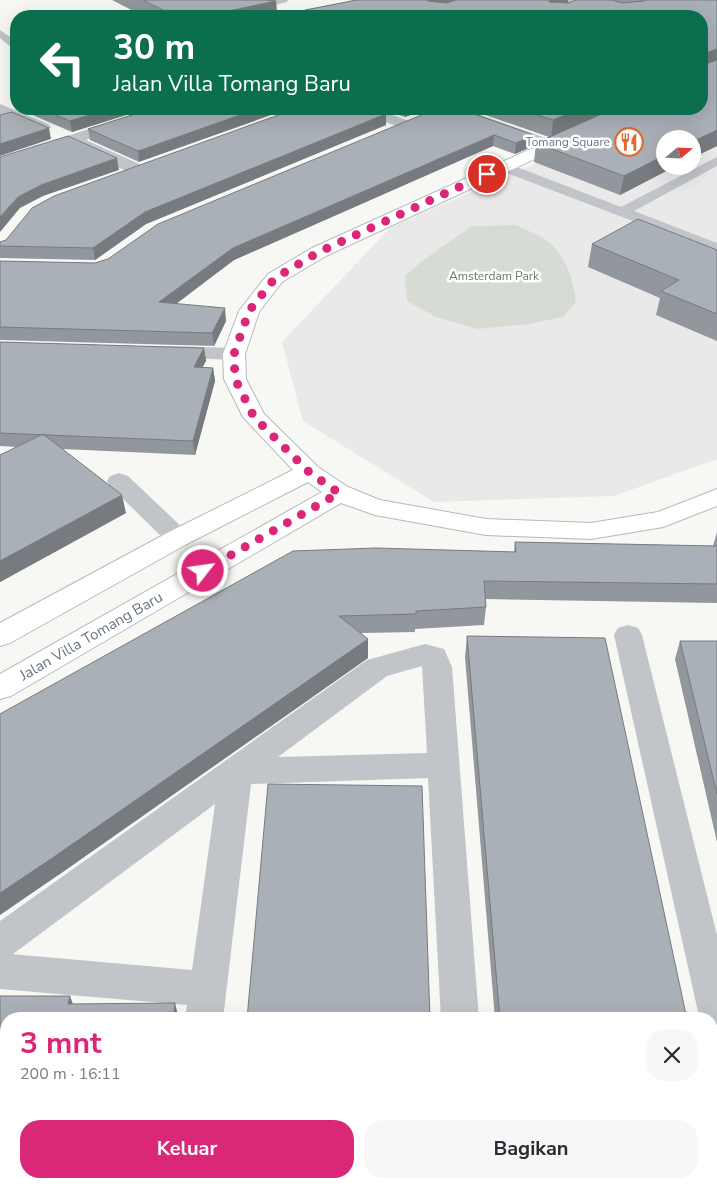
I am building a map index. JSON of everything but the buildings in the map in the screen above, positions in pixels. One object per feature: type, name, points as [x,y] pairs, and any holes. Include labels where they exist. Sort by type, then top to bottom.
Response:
[{"type":"street","points":[[572,0],[611,10]]},
{"type":"street","points":[[571,10],[588,4]]},
{"type":"street","points":[[16,115],[138,170]]},
{"type":"street","points":[[0,163],[146,115]]},
{"type":"street","points":[[379,115],[404,124]]},
{"type":"street","points":[[377,135],[428,115]]},
{"type":"street","points":[[446,115],[551,145]]},
{"type":"street","points":[[617,115],[319,252],[275,278],[249,311],[234,354],[235,379],[254,417],[309,472],[339,493],[375,506],[486,527],[591,531],[663,519],[717,497]]},
{"type":"street","points":[[120,176],[157,163]]},
{"type":"street","points":[[146,351],[234,354]]},
{"type":"street","points":[[0,636],[178,538],[309,472]]},
{"type":"street","points":[[119,481],[178,538]]},
{"type":"street","name":"Jalan Villa Tomang Baru","points":[[0,688],[339,493]]},
{"type":"street","points":[[628,635],[717,1012]]},
{"type":"street","points":[[0,942],[376,668],[425,655],[434,657],[437,667],[460,1012]]},
{"type":"street","points":[[236,771],[442,765]]},
{"type":"street","points":[[0,971],[206,1004],[236,771]]},
{"type":"lane","points":[[261,10],[250,5],[283,0]]},
{"type":"lane","points":[[325,10],[358,0]]},
{"type":"lane","points":[[622,212],[717,161]]},
{"type":"lane","points":[[504,167],[717,248]]},
{"type":"shaded area","points":[[717,82],[717,459],[614,496],[434,502],[303,421],[282,342],[390,228],[644,115],[708,115],[708,97]]},
{"type":"green space","name":"Amsterdam Park","points":[[516,225],[547,241],[564,260],[571,276],[576,302],[563,317],[528,324],[477,329],[436,317],[407,301],[405,276],[422,261],[472,226]]},
{"type":"place","name":"Tomang Square","points":[[629,142]]},
{"type":"route","points":[[203,571],[339,493],[309,472],[254,417],[235,379],[234,354],[249,311],[275,278],[319,252],[487,174]]}]
